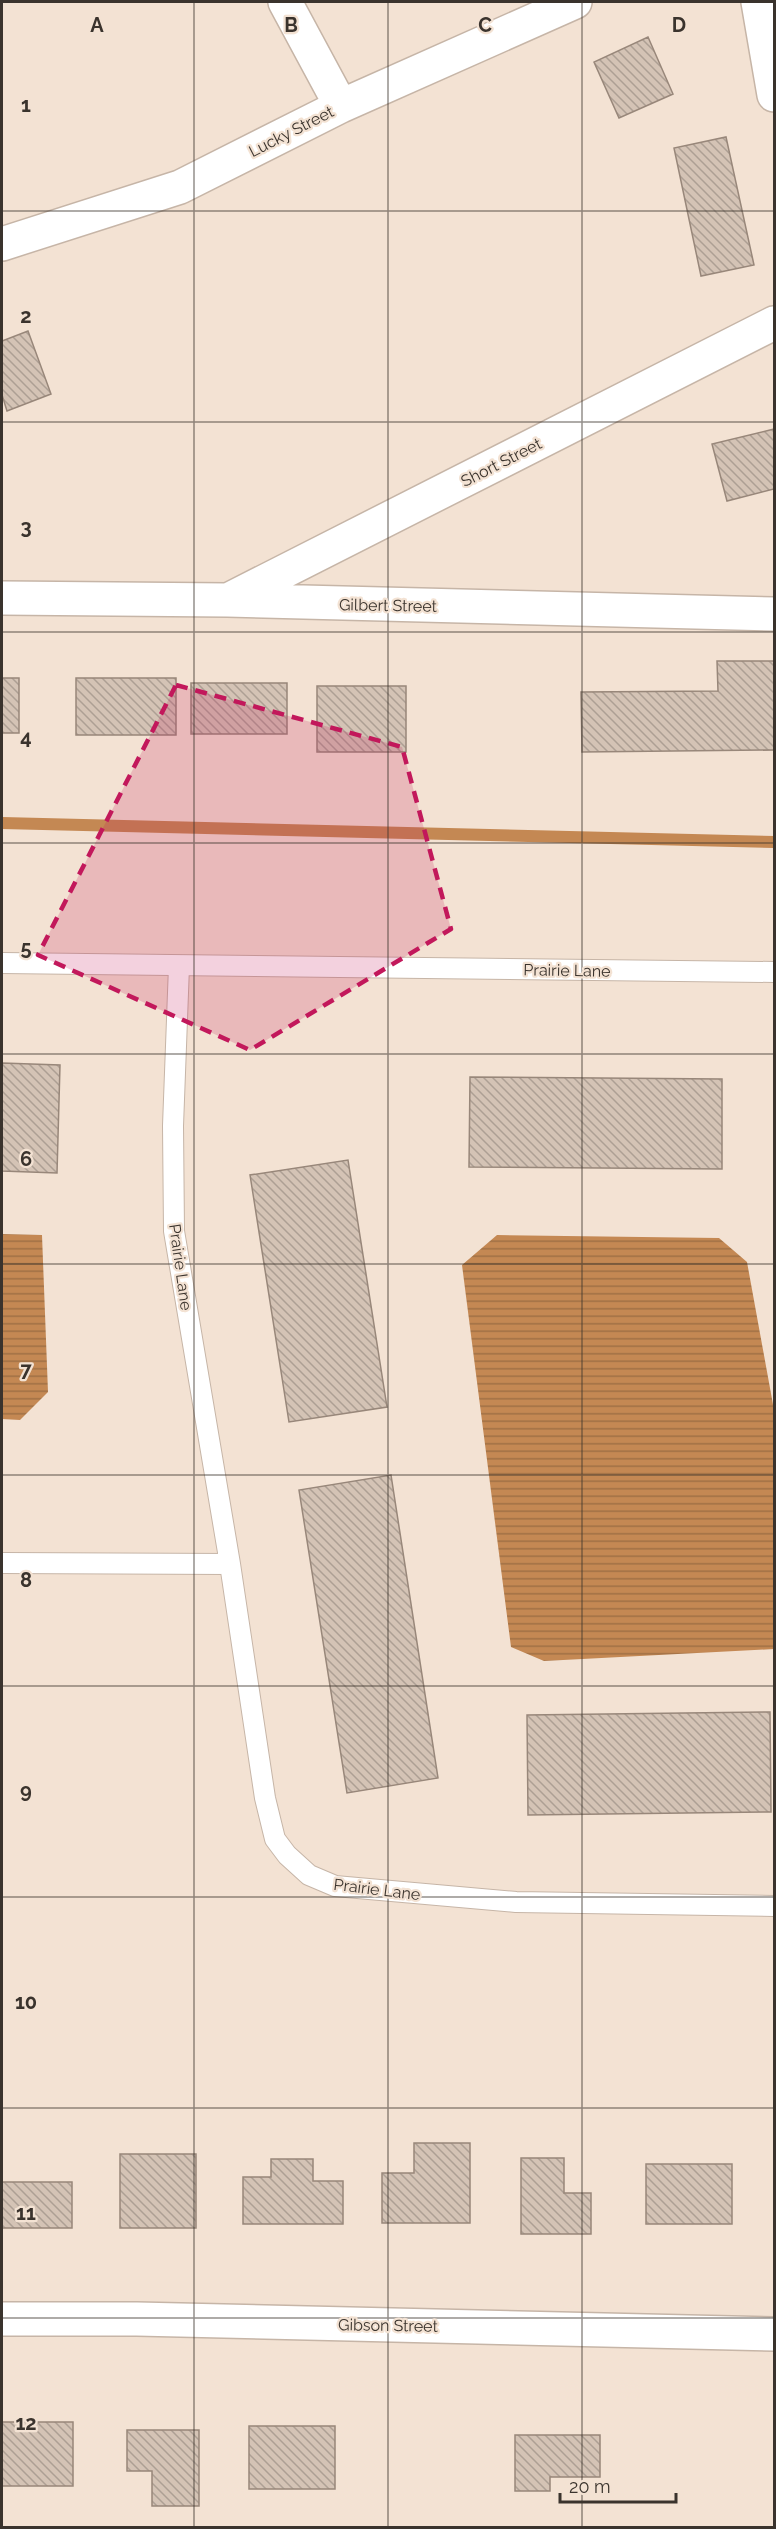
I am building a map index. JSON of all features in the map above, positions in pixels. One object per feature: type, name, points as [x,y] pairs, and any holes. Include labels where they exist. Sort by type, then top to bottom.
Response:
[{"type":"street","points":[[285,2],[341,106]]},
{"type":"street","name":"Lucky Street","points":[[2,244],[180,187],[341,106],[575,2]]},
{"type":"street","points":[[758,2],[774,95]]},
{"type":"street","name":"Short Street","points":[[227,600],[774,322]]},
{"type":"street","name":"Gilbert Street","points":[[2,598],[227,600],[774,614]]},
{"type":"street","name":"Gibson Street","points":[[2,2319],[161,2320],[774,2334]]},
{"type":"lane","name":"Prairie Lane","points":[[2,963],[774,972]]},
{"type":"lane","name":"Prairie Lane","points":[[179,966],[173,1126],[174,1231],[230,1564],[265,1798],[275,1839],[287,1855],[309,1875],[335,1886],[516,1902],[774,1906]]},
{"type":"lane","points":[[2,1563],[230,1564]]},
{"type":"highlighted area","points":[[176,685],[402,747],[451,929],[250,1050],[38,955]]},
{"type":"shaded area","points":[[2,1234],[42,1235],[48,1392],[20,1420],[2,1419]]},
{"type":"shaded area","points":[[497,1235],[719,1238],[747,1262],[774,1410],[774,1649],[544,1661],[511,1647],[462,1265]]},
{"type":"building","points":[[648,37],[673,94],[619,118],[594,62]]},
{"type":"building","points":[[726,137],[754,265],[701,276],[674,148]]},
{"type":"building","points":[[28,331],[51,394],[7,411],[2,395],[2,341]]},
{"type":"building","points":[[774,429],[774,489],[727,501],[712,444]]},
{"type":"building","points":[[717,661],[774,661],[774,750],[582,752],[581,692],[718,691]]},
{"type":"building","points":[[2,678],[19,678],[19,733],[2,733]]},
{"type":"building","points":[[76,678],[176,678],[176,735],[76,735]]},
{"type":"building","points":[[191,683],[287,683],[287,734],[191,734]]},
{"type":"building","points":[[317,686],[406,686],[406,752],[317,752]]},
{"type":"building","points":[[2,1063],[60,1065],[57,1173],[2,1171]]},
{"type":"building","points":[[470,1077],[722,1079],[722,1169],[469,1167]]},
{"type":"building","points":[[348,1160],[387,1407],[289,1422],[250,1175]]},
{"type":"building","points":[[391,1475],[438,1778],[347,1793],[299,1490]]},
{"type":"building","points":[[770,1712],[771,1812],[528,1815],[527,1715]]},
{"type":"building","points":[[414,2143],[470,2143],[470,2223],[382,2223],[382,2173],[414,2173]]},
{"type":"building","points":[[120,2154],[196,2154],[196,2228],[120,2228]]},
{"type":"building","points":[[521,2158],[564,2158],[564,2193],[591,2193],[591,2234],[521,2234]]},
{"type":"building","points":[[271,2159],[313,2159],[313,2181],[343,2181],[343,2224],[243,2224],[243,2177],[271,2177]]},
{"type":"building","points":[[646,2164],[732,2164],[732,2224],[646,2224]]},
{"type":"building","points":[[2,2182],[72,2182],[72,2228],[2,2228]]},
{"type":"building","points":[[2,2422],[73,2422],[73,2486],[2,2486]]},
{"type":"building","points":[[249,2426],[335,2426],[335,2489],[249,2489]]},
{"type":"building","points":[[127,2430],[199,2430],[199,2506],[152,2506],[152,2471],[127,2471]]},
{"type":"building","points":[[515,2435],[600,2435],[600,2477],[550,2477],[550,2491],[515,2491]]},
{"type":"waterway","points":[[2,823],[774,842]]}]
